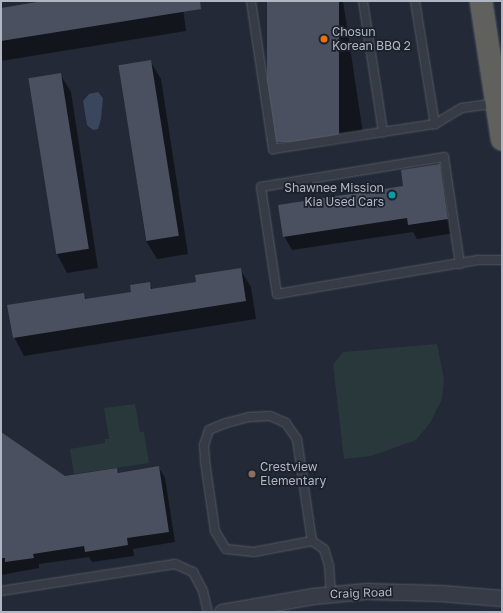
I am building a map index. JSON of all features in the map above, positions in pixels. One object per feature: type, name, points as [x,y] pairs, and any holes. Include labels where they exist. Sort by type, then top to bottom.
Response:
[{"type":"highway","points":[[481,1],[502,139]]},
{"type":"street","name":"Craig Road","points":[[222,612],[267,603],[331,594],[374,591],[440,593],[502,598]]},
{"type":"lane","points":[[251,1],[274,149],[435,124],[462,108],[496,103]]},
{"type":"lane","points":[[363,1],[383,132]]},
{"type":"lane","points":[[415,1],[435,124]]},
{"type":"lane","points":[[460,264],[444,157],[261,187],[277,294],[460,264],[479,260],[502,260]]},
{"type":"lane","points":[[312,541],[297,439],[286,423],[270,416],[249,417],[226,422],[209,430],[204,445],[206,469],[215,530],[226,549],[254,552],[312,541],[324,549],[329,565],[331,594]]},
{"type":"lane","points":[[1,591],[175,564],[193,572],[203,592],[208,612]]},
{"type":"shaded area","points":[[437,344],[444,379],[442,399],[430,423],[416,440],[371,456],[344,459],[333,365],[343,352]]},
{"type":"shaded area","points":[[135,404],[140,432],[144,432],[149,463],[74,474],[70,449],[105,443],[105,439],[109,439],[104,408]]},
{"type":"water","points":[[98,92],[103,98],[101,119],[98,129],[93,130],[87,125],[83,101],[89,94]]},
{"type":"building","points":[[43,1],[200,1],[201,9],[1,41],[1,8]]},
{"type":"building","points":[[267,1],[339,1],[339,142],[267,142]]},
{"type":"building","points":[[151,60],[179,236],[146,241],[118,65]]},
{"type":"building","points":[[61,73],[89,249],[56,254],[28,78]]},
{"type":"building","name":"Shawnee Mission Kia Used Cars","points":[[440,164],[448,219],[408,225],[407,218],[283,237],[278,205],[403,186],[401,170]]},
{"type":"building","points":[[241,268],[246,301],[13,338],[7,305],[84,293],[85,299],[131,292],[130,285],[150,282],[151,289],[196,282],[195,275]]},
{"type":"building","points":[[1,432],[65,476],[117,468],[118,473],[159,466],[169,532],[127,538],[128,545],[85,552],[84,546],[33,554],[34,558],[5,562],[5,558],[1,558]]},
{"type":"place","name":"Chosun Korean BBQ 2","points":[[324,39]]},
{"type":"place","name":"Shawnee Mission Kia Used Cars","points":[[392,195]]},
{"type":"place","name":"Crestview Elementary","points":[[252,474]]}]
